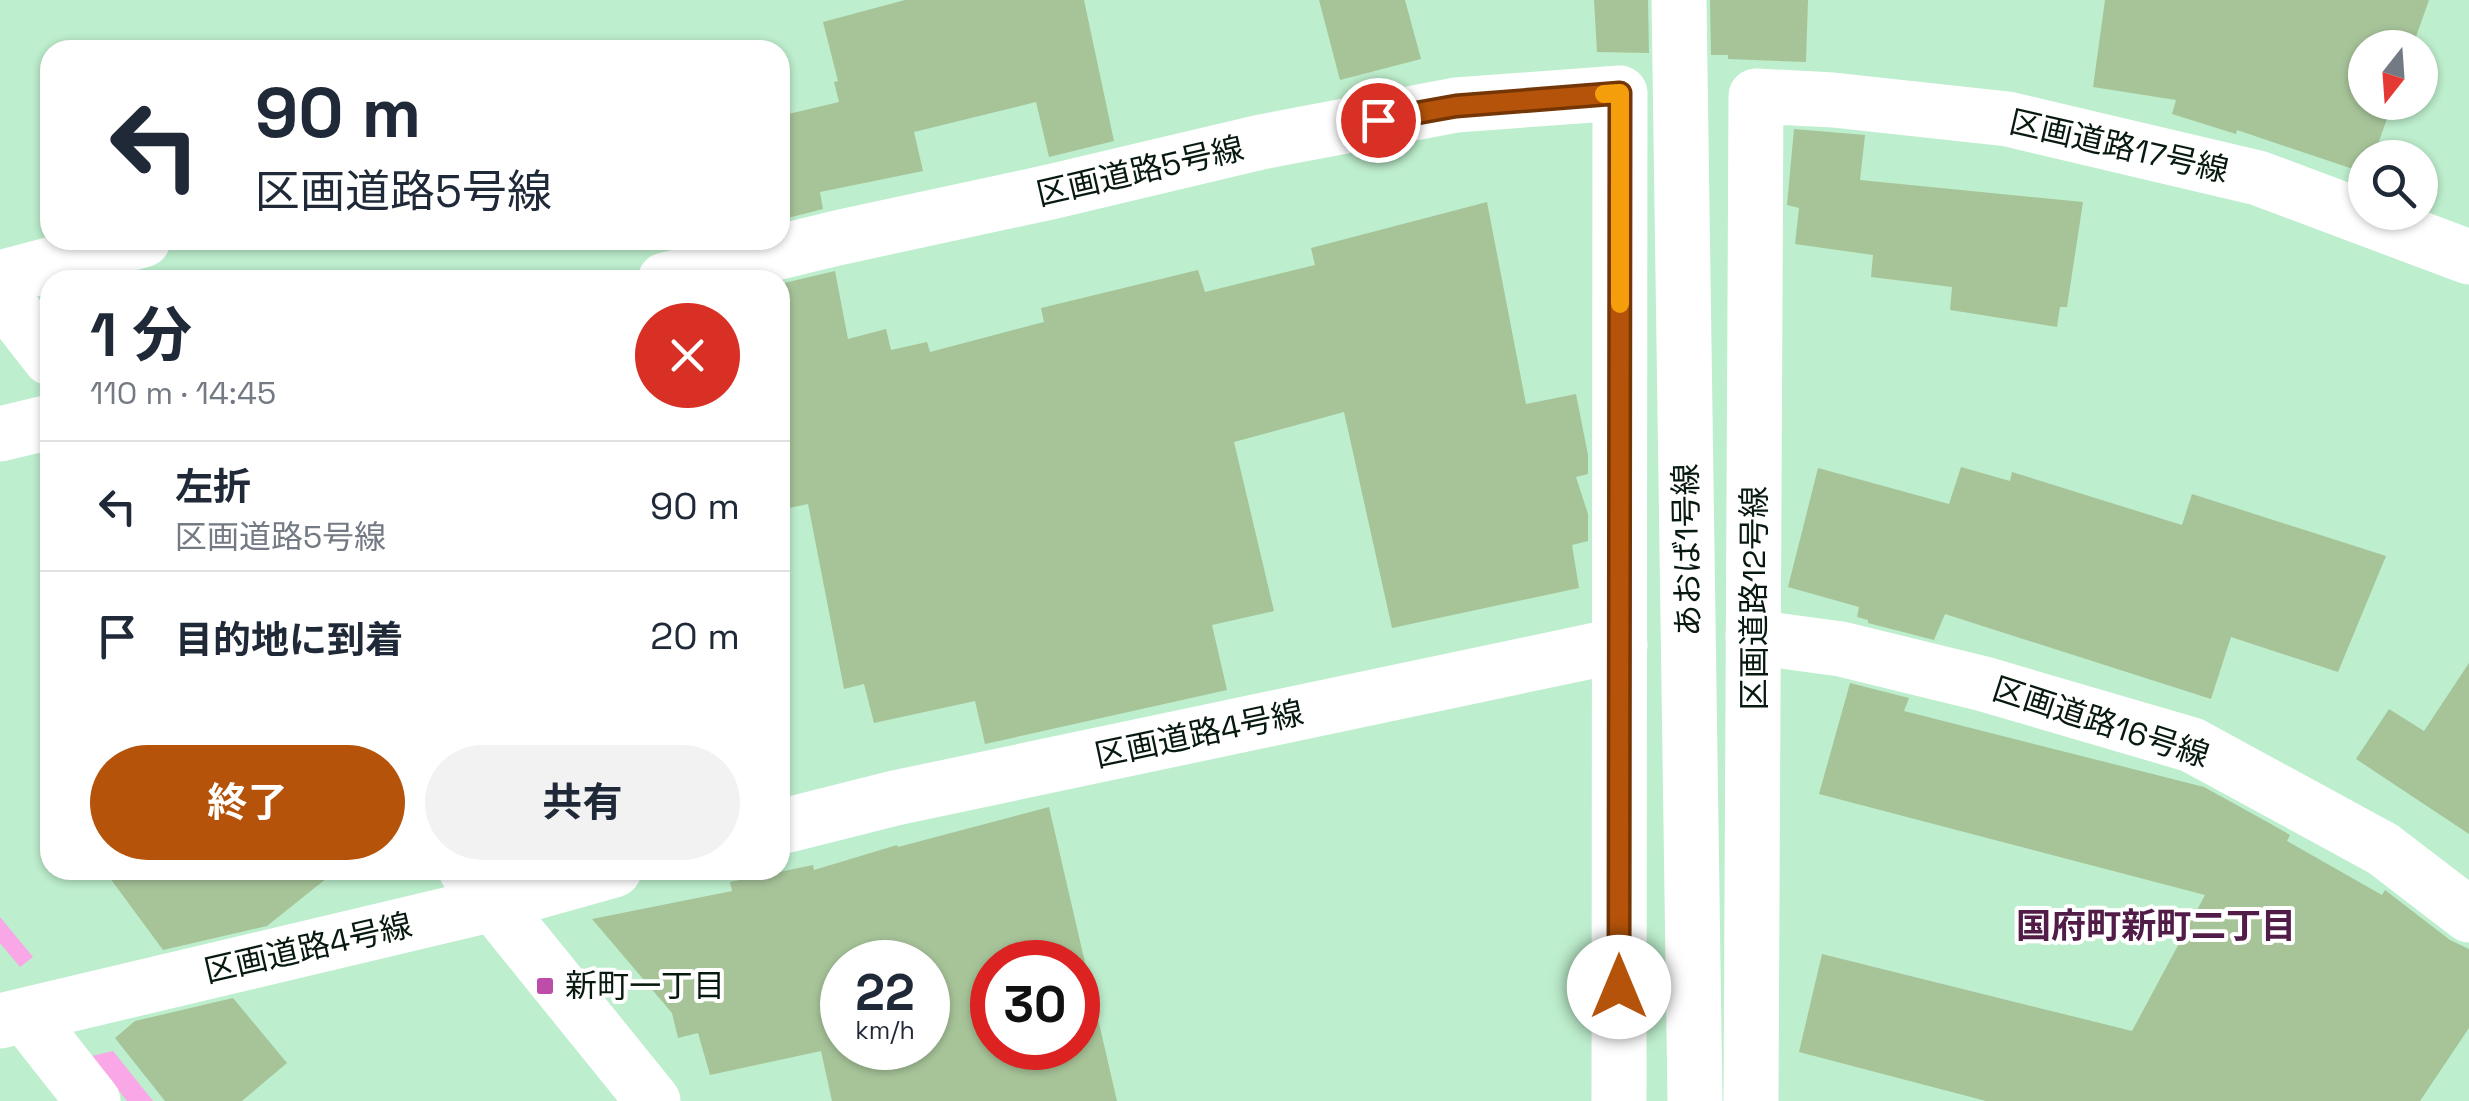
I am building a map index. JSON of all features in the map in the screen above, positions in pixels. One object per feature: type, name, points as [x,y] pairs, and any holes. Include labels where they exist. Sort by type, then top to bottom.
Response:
[{"type":"street","name":"あおば1号線","points":[[1679,0],[1695,1101]]},
{"type":"street","name":"区画道路5号線","points":[[790,249],[1260,142],[1456,106],[1620,93],[1620,645]]},
{"type":"street","name":"区画道路17号線","points":[[1756,96],[1833,100],[2008,119],[2258,178],[2469,257]]},
{"type":"street","name":"区画道路12号線","points":[[1751,1101],[1756,96]]},
{"type":"street","points":[[0,278],[105,250]]},
{"type":"street","name":"区画道路5号線","points":[[706,270],[788,250]]},
{"type":"street","points":[[0,294],[40,345]]},
{"type":"street","points":[[0,434],[40,424]]},
{"type":"street","name":"区画道路16号線","points":[[1754,637],[1841,650],[1984,684],[2192,745],[2383,849],[2469,915]]},
{"type":"street","name":"区画道路4号線","points":[[790,824],[1620,645]]},
{"type":"street","points":[[1618,1101],[1620,645]]},
{"type":"street","name":"区画道路4号線","points":[[13,1018],[480,887],[535,880]]},
{"type":"street","points":[[480,887],[653,1101]]},
{"type":"street","points":[[13,1018],[93,1101]]},
{"type":"shaded area","points":[[0,917],[33,957],[20,967],[0,943]]},
{"type":"shaded area","points":[[113,1051],[153,1101],[127,1101],[92,1056]]},
{"type":"building","points":[[905,0],[1084,0],[1114,141],[1049,157],[1036,102],[914,132],[923,171],[820,192],[823,209],[790,217],[790,114],[839,102],[834,82],[838,81],[823,22]]},
{"type":"building","points":[[1319,0],[1405,0],[1421,59],[1340,80]]},
{"type":"building","points":[[1594,0],[1648,0],[1649,53],[1597,52]]},
{"type":"building","points":[[1710,0],[1808,0],[1806,62],[1711,55]]},
{"type":"building","points":[[2105,0],[2429,0],[2418,30],[2348,30],[2348,120],[2387,120],[2379,140],[2348,140],[2348,167],[2237,130],[2236,134],[2172,114],[2176,100],[2093,87]]},
{"type":"building","points":[[1794,129],[1865,135],[1860,180],[2083,202],[2067,307],[2060,307],[2057,327],[1950,310],[1952,287],[1871,277],[1873,255],[1795,244],[1799,208],[1787,205]]},
{"type":"building","points":[[1487,202],[1526,404],[1576,394],[1588,455],[1588,474],[1576,477],[1588,514],[1588,541],[1572,545],[1579,588],[1392,628],[1344,412],[1234,442],[1274,611],[1212,625],[1227,690],[985,744],[975,701],[874,723],[864,684],[844,689],[808,504],[790,508],[790,282],[835,271],[848,339],[886,329],[891,350],[927,342],[930,352],[1044,322],[1041,308],[1198,270],[1205,292],[1315,265],[1311,248]]},
{"type":"building","points":[[1961,467],[2010,481],[2012,472],[2182,525],[2192,494],[2386,556],[2338,672],[2231,637],[2211,699],[1945,614],[1934,640],[1868,623],[1857,617],[1859,607],[1788,587],[1818,468],[1949,504]]},
{"type":"building","points":[[2469,663],[2469,834],[2356,759],[2389,709],[2424,731]]},
{"type":"building","points":[[1850,683],[1909,698],[1904,711],[2204,787],[2271,824],[2290,835],[2287,841],[2382,895],[2385,890],[2450,940],[2469,949],[2469,1028],[2420,1101],[1986,1101],[1799,1052],[1822,954],[2132,1031],[2205,895],[1819,794]]},
{"type":"building","points":[[1049,807],[1080,940],[970,940],[970,1070],[1100,1070],[1100,1028],[1117,1101],[832,1101],[825,1070],[950,1070],[950,940],[820,940],[820,1051],[710,1075],[698,1033],[678,1038],[672,1013],[592,919],[732,891],[730,882],[790,880],[790,870],[813,865],[814,870]]},
{"type":"building","points":[[111,880],[324,880],[267,926],[163,950]]},
{"type":"building","points":[[233,998],[287,1063],[242,1101],[165,1101],[115,1038],[135,1021]]},
{"type":"slow traffic","points":[[1604,94],[1620,93],[1620,304]]},
{"type":"place","name":"新町一丁目","points":[[545,986]]},
{"type":"district","name":"国府町新町二丁目","points":[[2156,926]]},
{"type":"route","points":[[1378,120],[1456,106],[1620,93],[1619,987]]}]
